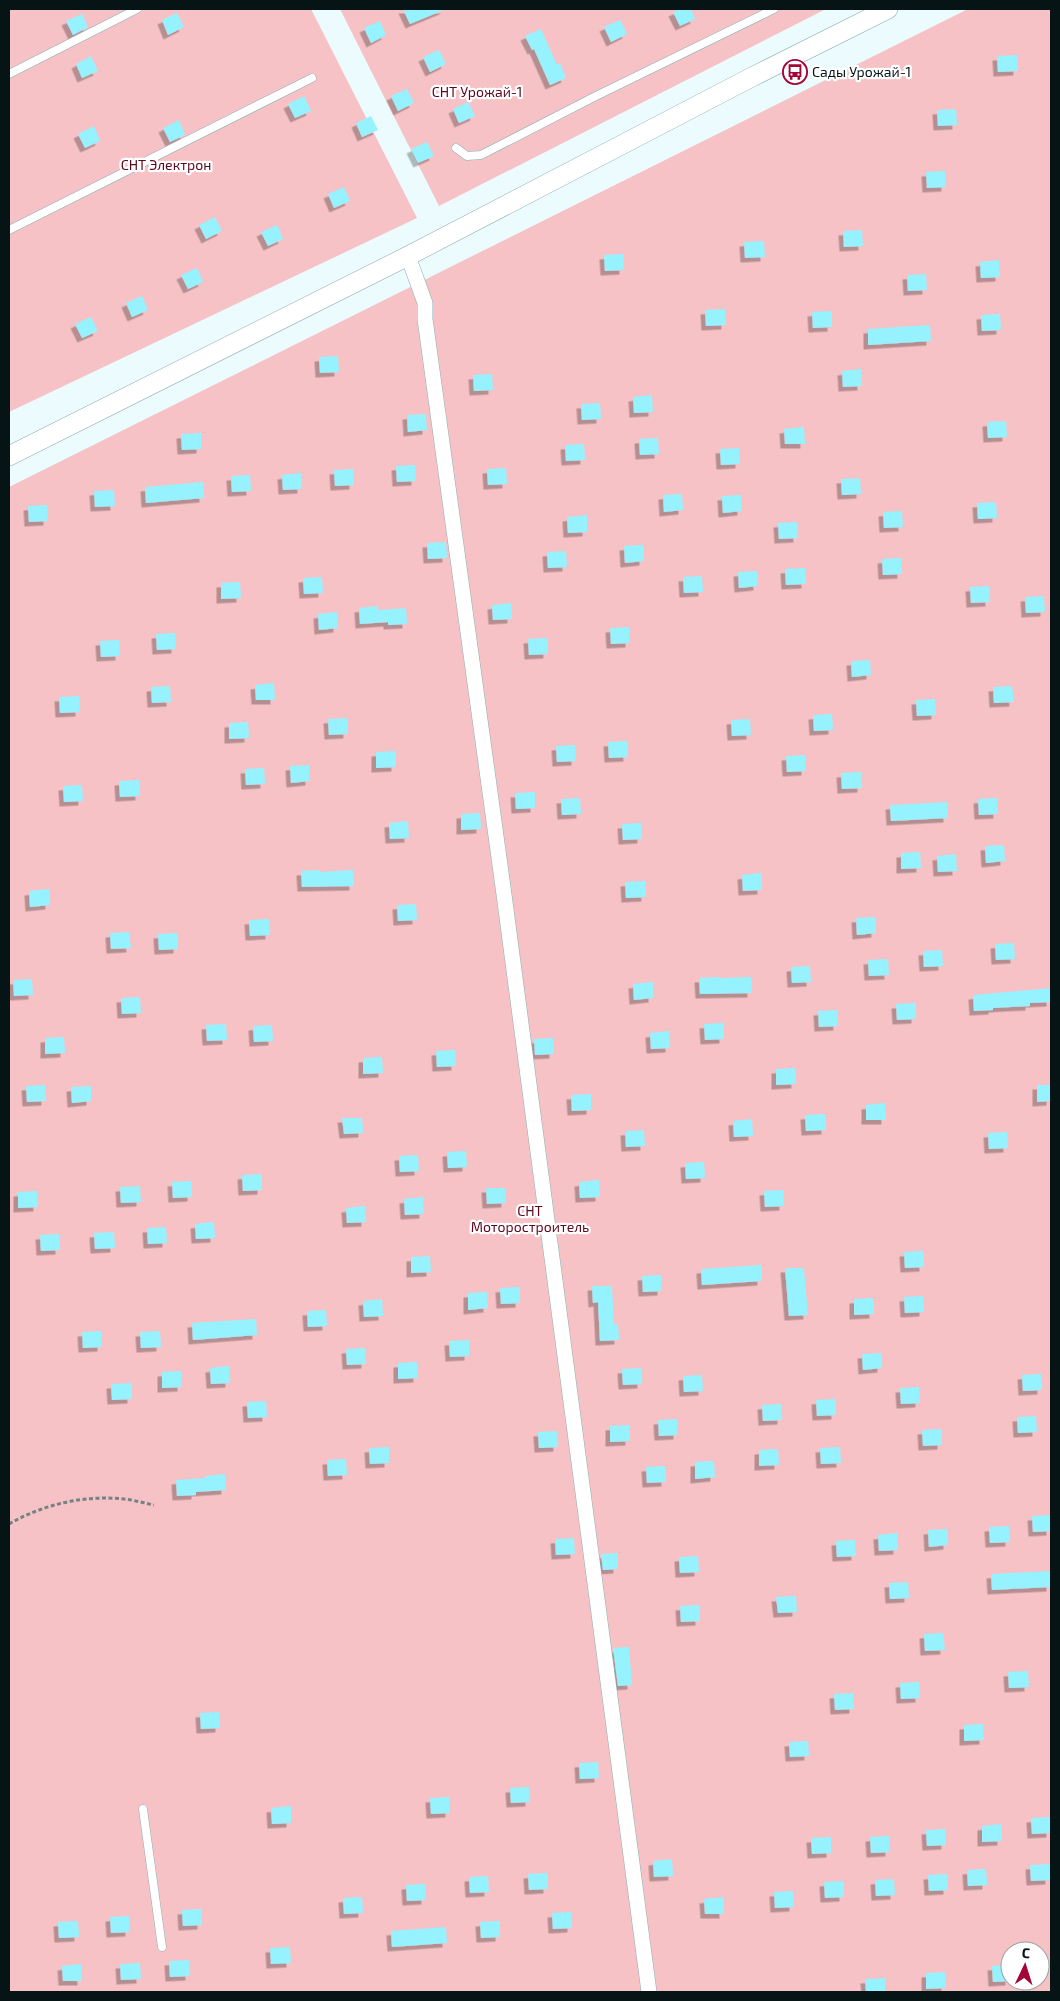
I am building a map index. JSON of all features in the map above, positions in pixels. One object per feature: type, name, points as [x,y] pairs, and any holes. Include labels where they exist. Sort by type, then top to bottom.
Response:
[{"type":"street","points":[[9,456],[408,256],[750,78],[888,9]]},
{"type":"street","points":[[408,256],[425,303],[425,319],[434,394],[503,887],[650,1992]]},
{"type":"lane","points":[[9,74],[137,9]]},
{"type":"lane","points":[[456,148],[467,156],[481,155],[596,96],[774,9]]},
{"type":"lane","points":[[9,230],[312,78]]},
{"type":"lane","points":[[142,1809],[162,1947]]},
{"type":"path","points":[[9,1524],[45,1507],[82,1500],[124,1499],[154,1505]]},
{"type":"green space","name":"СНТ Электрон","points":[[9,9],[311,9],[417,218],[9,412]]},
{"type":"green space","name":"СНТ Урожай-1","points":[[340,9],[826,9],[439,206]]},
{"type":"green space","name":"СНТ Моторостроитель","points":[[968,9],[1051,9],[1051,1992],[9,1992],[9,487]]},
{"type":"building","points":[[403,9],[446,9],[410,24]]},
{"type":"building","points":[[680,9],[691,9],[695,19],[680,26],[673,12]]},
{"type":"building","points":[[177,13],[184,27],[168,35],[162,20]]},
{"type":"building","points":[[82,14],[88,27],[73,35],[66,21]]},
{"type":"building","points":[[620,20],[627,34],[611,42],[604,27]]},
{"type":"building","points":[[380,21],[386,35],[371,43],[364,28]]},
{"type":"building","points":[[541,29],[557,65],[560,63],[566,78],[550,85],[534,49],[532,50],[525,36]]},
{"type":"building","points":[[439,50],[446,64],[430,72],[423,57]]},
{"type":"building","points":[[1017,55],[1018,71],[998,72],[997,56]]},
{"type":"building","points":[[91,56],[98,71],[82,78],[76,64]]},
{"type":"building","points":[[407,89],[414,103],[398,111],[391,96]]},
{"type":"building","points":[[304,96],[311,111],[295,118],[288,104]]},
{"type":"building","points":[[468,102],[475,116],[459,123],[453,109]]},
{"type":"building","points":[[956,109],[957,125],[938,126],[937,110]]},
{"type":"building","points":[[371,116],[378,130],[362,137],[356,123]]},
{"type":"building","points":[[179,120],[185,135],[170,142],[163,128]]},
{"type":"building","points":[[94,126],[100,141],[85,148],[78,134]]},
{"type":"building","points":[[427,142],[434,156],[418,163],[411,149]]},
{"type":"building","points":[[945,171],[946,187],[927,188],[926,172]]},
{"type":"building","points":[[344,187],[350,201],[334,208],[328,194]]},
{"type":"building","points":[[215,217],[222,231],[206,239],[199,225]]},
{"type":"building","points":[[277,225],[283,239],[268,246],[261,232]]},
{"type":"building","points":[[862,230],[863,246],[844,247],[843,231]]},
{"type":"building","points":[[764,241],[765,257],[745,258],[744,242]]},
{"type":"building","points":[[623,254],[624,270],[605,271],[604,255]]},
{"type":"building","points":[[999,260],[1000,277],[981,278],[980,262]]},
{"type":"building","points":[[197,268],[203,282],[188,289],[181,275]]},
{"type":"building","points":[[926,274],[927,290],[908,291],[907,275]]},
{"type":"building","points":[[142,296],[148,310],[132,317],[126,303]]},
{"type":"building","points":[[725,309],[726,325],[706,326],[705,310]]},
{"type":"building","points":[[832,311],[832,327],[813,328],[812,312]]},
{"type":"building","points":[[1000,314],[1001,330],[982,331],[981,315]]},
{"type":"building","points":[[91,317],[98,331],[82,338],[75,324]]},
{"type":"building","points":[[930,325],[931,341],[868,345],[868,329]]},
{"type":"building","points":[[338,356],[339,372],[320,373],[319,357]]},
{"type":"building","points":[[861,369],[862,386],[843,387],[842,371]]},
{"type":"building","points":[[492,374],[493,390],[474,391],[473,375]]},
{"type":"building","points":[[652,395],[653,412],[634,413],[633,397]]},
{"type":"building","points":[[600,403],[601,419],[582,420],[581,404]]},
{"type":"building","points":[[426,414],[427,430],[408,432],[407,415]]},
{"type":"building","points":[[1006,421],[1007,437],[988,438],[987,422]]},
{"type":"building","points":[[804,427],[805,444],[785,444],[784,429]]},
{"type":"building","points":[[201,433],[201,449],[182,450],[181,434]]},
{"type":"building","points":[[658,438],[659,454],[640,455],[639,439]]},
{"type":"building","points":[[584,444],[585,460],[566,461],[565,445]]},
{"type":"building","points":[[739,448],[740,464],[721,465],[720,449]]},
{"type":"building","points":[[415,465],[416,481],[397,482],[396,466]]},
{"type":"building","points":[[506,468],[507,484],[488,485],[487,469]]},
{"type":"building","points":[[353,469],[354,485],[335,486],[334,470]]},
{"type":"building","points":[[301,473],[302,489],[283,490],[282,475]]},
{"type":"building","points":[[250,475],[251,491],[232,492],[231,476]]},
{"type":"building","points":[[860,478],[861,494],[842,495],[841,479]]},
{"type":"building","points":[[203,482],[204,498],[146,503],[145,487]]},
{"type":"building","points":[[114,490],[115,506],[95,507],[94,491]]},
{"type":"building","points":[[682,494],[683,510],[664,512],[663,495]]},
{"type":"building","points":[[741,495],[742,511],[723,513],[722,496]]},
{"type":"building","points":[[996,502],[997,518],[978,519],[977,503]]},
{"type":"building","points":[[47,505],[48,521],[29,522],[28,506]]},
{"type":"building","points":[[902,511],[903,527],[884,528],[883,512]]},
{"type":"building","points":[[587,515],[587,532],[568,533],[567,517]]},
{"type":"building","points":[[797,522],[798,538],[779,539],[778,523]]},
{"type":"building","points":[[446,542],[447,558],[428,559],[427,543]]},
{"type":"building","points":[[643,545],[644,561],[625,563],[624,546]]},
{"type":"building","points":[[566,551],[567,567],[548,568],[547,552]]},
{"type":"building","points":[[901,558],[902,574],[883,575],[882,559]]},
{"type":"building","points":[[805,568],[806,584],[786,585],[785,569]]},
{"type":"building","points":[[757,571],[758,586],[739,588],[738,572]]},
{"type":"building","points":[[702,576],[703,592],[684,593],[683,577]]},
{"type":"building","points":[[322,577],[323,593],[304,594],[303,578]]},
{"type":"building","points":[[240,582],[241,598],[221,599],[221,583]]},
{"type":"building","points":[[989,586],[990,602],[971,603],[970,587]]},
{"type":"building","points":[[1044,596],[1045,612],[1026,613],[1025,597]]},
{"type":"building","points":[[511,603],[512,619],[493,620],[492,605]]},
{"type":"building","points":[[378,606],[378,610],[406,608],[407,624],[388,625],[388,622],[360,624],[359,608]]},
{"type":"building","points":[[337,612],[338,628],[319,630],[318,614]]},
{"type":"building","points":[[629,627],[630,643],[611,644],[610,628]]},
{"type":"building","points":[[175,633],[176,649],[157,650],[156,634]]},
{"type":"building","points":[[547,638],[548,654],[529,655],[528,639]]},
{"type":"building","points":[[119,640],[120,656],[101,657],[100,641]]},
{"type":"building","points":[[870,660],[871,675],[852,677],[851,661]]},
{"type":"building","points":[[274,683],[275,700],[256,700],[255,685]]},
{"type":"building","points":[[170,686],[171,702],[152,703],[151,687]]},
{"type":"building","points":[[1012,686],[1014,702],[994,703],[993,687]]},
{"type":"building","points":[[79,696],[80,712],[60,713],[59,697]]},
{"type":"building","points":[[935,699],[936,715],[917,716],[916,700]]},
{"type":"building","points":[[832,714],[833,730],[814,731],[813,715]]},
{"type":"building","points":[[347,718],[348,734],[329,735],[328,719]]},
{"type":"building","points":[[750,719],[751,735],[732,736],[731,720]]},
{"type":"building","points":[[248,722],[249,738],[229,739],[229,723]]},
{"type":"building","points":[[627,741],[628,757],[609,758],[608,742]]},
{"type":"building","points":[[575,745],[576,761],[557,762],[556,746]]},
{"type":"building","points":[[395,751],[396,767],[376,768],[376,752]]},
{"type":"building","points":[[805,755],[806,771],[787,772],[786,756]]},
{"type":"building","points":[[309,765],[310,781],[291,783],[290,766]]},
{"type":"building","points":[[264,768],[265,784],[246,785],[245,769]]},
{"type":"building","points":[[861,772],[862,788],[842,789],[841,773]]},
{"type":"building","points":[[139,780],[140,796],[120,797],[119,781]]},
{"type":"building","points":[[82,785],[83,801],[64,802],[63,786]]},
{"type":"building","points":[[535,792],[535,808],[516,809],[515,793]]},
{"type":"building","points":[[580,798],[581,814],[562,815],[561,799]]},
{"type":"building","points":[[997,798],[998,814],[979,815],[978,799]]},
{"type":"building","points":[[947,802],[948,818],[891,821],[890,805]]},
{"type":"building","points":[[480,813],[481,829],[461,830],[461,814]]},
{"type":"building","points":[[408,821],[409,838],[390,839],[389,823]]},
{"type":"building","points":[[641,823],[642,839],[623,840],[622,824]]},
{"type":"building","points":[[1004,845],[1005,861],[986,863],[985,846]]},
{"type":"building","points":[[920,852],[921,868],[901,869],[901,853]]},
{"type":"building","points":[[956,854],[957,871],[938,872],[937,856]]},
{"type":"building","points":[[320,870],[320,872],[353,870],[354,886],[302,887],[301,871]]},
{"type":"building","points":[[761,873],[762,890],[743,891],[742,875]]},
{"type":"building","points":[[645,881],[646,897],[626,898],[625,882]]},
{"type":"building","points":[[49,889],[50,905],[30,907],[29,891]]},
{"type":"building","points":[[416,904],[417,920],[398,921],[397,905]]},
{"type":"building","points":[[875,917],[876,933],[857,935],[856,918]]},
{"type":"building","points":[[269,919],[270,935],[250,936],[249,920]]},
{"type":"building","points":[[129,932],[131,948],[111,949],[110,933]]},
{"type":"building","points":[[178,933],[178,949],[159,950],[158,934]]},
{"type":"building","points":[[1014,943],[1015,959],[996,960],[995,944]]},
{"type":"building","points":[[942,950],[943,966],[924,967],[923,951]]},
{"type":"building","points":[[888,959],[889,975],[869,976],[868,960]]},
{"type":"building","points":[[810,966],[811,982],[792,983],[791,967]]},
{"type":"building","points":[[751,977],[752,993],[700,994],[699,978]]},
{"type":"building","points":[[32,979],[33,995],[14,996],[13,980]]},
{"type":"building","points":[[653,982],[653,998],[634,1000],[633,984]]},
{"type":"building","points":[[1051,988],[1051,1002],[1030,1003],[1030,1006],[974,1011],[973,995]]},
{"type":"building","points":[[140,997],[141,1013],[122,1014],[121,998]]},
{"type":"building","points":[[916,1003],[916,1019],[897,1020],[896,1004]]},
{"type":"building","points":[[837,1010],[838,1026],[819,1027],[818,1011]]},
{"type":"building","points":[[723,1023],[724,1039],[705,1040],[704,1024]]},
{"type":"building","points":[[226,1024],[227,1040],[207,1041],[206,1025]]},
{"type":"building","points":[[272,1025],[273,1041],[254,1042],[253,1026]]},
{"type":"building","points":[[669,1031],[670,1048],[651,1049],[650,1033]]},
{"type":"building","points":[[64,1037],[65,1053],[45,1054],[45,1038]]},
{"type":"building","points":[[553,1038],[554,1054],[535,1055],[534,1039]]},
{"type":"building","points":[[455,1050],[456,1066],[437,1067],[436,1051]]},
{"type":"building","points":[[382,1057],[383,1073],[363,1074],[363,1058]]},
{"type":"building","points":[[795,1068],[796,1084],[776,1085],[776,1069]]},
{"type":"building","points":[[45,1085],[46,1101],[27,1102],[26,1086]]},
{"type":"building","points":[[1037,1085],[1051,1085],[1051,1101],[1037,1102]]},
{"type":"building","points":[[91,1086],[91,1101],[72,1103],[71,1087]]},
{"type":"building","points":[[591,1094],[591,1110],[572,1111],[571,1095]]},
{"type":"building","points":[[885,1103],[886,1120],[866,1120],[866,1105]]},
{"type":"building","points":[[825,1114],[826,1130],[806,1131],[805,1115]]},
{"type":"building","points":[[342,1118],[362,1118],[363,1133],[344,1134]]},
{"type":"building","points":[[752,1119],[753,1136],[734,1137],[733,1121]]},
{"type":"building","points":[[644,1130],[645,1146],[626,1147],[625,1131]]},
{"type":"building","points":[[1007,1132],[1008,1148],[989,1149],[988,1133]]},
{"type":"building","points":[[466,1151],[467,1167],[448,1168],[447,1152]]},
{"type":"building","points":[[418,1155],[419,1171],[400,1172],[399,1156]]},
{"type":"building","points":[[704,1162],[705,1178],[686,1179],[685,1163]]},
{"type":"building","points":[[262,1174],[262,1190],[243,1191],[242,1175]]},
{"type":"building","points":[[599,1180],[600,1197],[580,1198],[579,1182]]},
{"type":"building","points":[[191,1181],[192,1197],[173,1198],[172,1182]]},
{"type":"building","points":[[140,1186],[141,1202],[121,1203],[120,1187]]},
{"type":"building","points":[[486,1188],[505,1188],[506,1203],[487,1204]]},
{"type":"building","points":[[783,1190],[784,1206],[765,1207],[764,1191]]},
{"type":"building","points":[[37,1191],[38,1207],[18,1208],[18,1192]]},
{"type":"building","points":[[423,1197],[424,1214],[405,1215],[404,1199]]},
{"type":"building","points":[[365,1206],[366,1222],[347,1223],[346,1208]]},
{"type":"building","points":[[214,1222],[215,1238],[196,1239],[195,1224]]},
{"type":"building","points":[[166,1227],[167,1243],[148,1244],[147,1228]]},
{"type":"building","points":[[114,1232],[115,1248],[95,1249],[94,1233]]},
{"type":"building","points":[[59,1234],[60,1250],[41,1251],[40,1235]]},
{"type":"building","points":[[923,1251],[924,1267],[905,1268],[904,1252]]},
{"type":"building","points":[[430,1256],[431,1272],[411,1273],[411,1257]]},
{"type":"building","points":[[761,1265],[762,1281],[702,1285],[701,1269]]},
{"type":"building","points":[[785,1268],[804,1268],[808,1315],[789,1316]]},
{"type":"building","points":[[661,1275],[662,1291],[643,1292],[642,1276]]},
{"type":"building","points":[[592,1286],[612,1286],[614,1324],[618,1324],[619,1340],[600,1341],[598,1302],[593,1303]]},
{"type":"building","points":[[520,1287],[520,1303],[501,1304],[500,1288]]},
{"type":"building","points":[[487,1292],[488,1308],[468,1310],[468,1293]]},
{"type":"building","points":[[923,1296],[924,1312],[905,1313],[904,1297]]},
{"type":"building","points":[[873,1298],[874,1314],[854,1315],[854,1299]]},
{"type":"building","points":[[382,1299],[383,1316],[364,1317],[363,1301]]},
{"type":"building","points":[[326,1310],[327,1326],[308,1327],[307,1311]]},
{"type":"building","points":[[256,1319],[257,1335],[193,1340],[192,1323]]},
{"type":"building","points":[[101,1331],[102,1347],[83,1348],[82,1332]]},
{"type":"building","points":[[160,1331],[161,1347],[141,1348],[140,1332]]},
{"type":"building","points":[[469,1340],[469,1356],[450,1357],[449,1341]]},
{"type":"building","points":[[365,1348],[366,1364],[347,1365],[346,1349]]},
{"type":"building","points":[[881,1353],[882,1368],[863,1370],[862,1354]]},
{"type":"building","points":[[417,1362],[418,1378],[398,1379],[398,1363]]},
{"type":"building","points":[[229,1366],[230,1383],[211,1384],[210,1368]]},
{"type":"building","points":[[641,1368],[642,1384],[623,1385],[622,1369]]},
{"type":"building","points":[[181,1371],[182,1387],[162,1388],[162,1372]]},
{"type":"building","points":[[1041,1374],[1042,1390],[1023,1391],[1022,1375]]},
{"type":"building","points":[[702,1375],[703,1391],[684,1392],[683,1376]]},
{"type":"building","points":[[131,1383],[132,1399],[112,1400],[111,1384]]},
{"type":"building","points":[[919,1387],[920,1403],[901,1404],[900,1388]]},
{"type":"building","points":[[835,1399],[836,1415],[817,1416],[816,1400]]},
{"type":"building","points":[[266,1401],[267,1417],[248,1418],[247,1402]]},
{"type":"building","points":[[781,1404],[782,1420],[763,1421],[762,1405]]},
{"type":"building","points":[[1036,1416],[1037,1432],[1018,1433],[1017,1417]]},
{"type":"building","points":[[677,1419],[678,1435],[659,1436],[658,1420]]},
{"type":"building","points":[[629,1425],[630,1441],[610,1442],[610,1426]]},
{"type":"building","points":[[942,1429],[942,1445],[923,1446],[922,1430]]},
{"type":"building","points":[[557,1431],[558,1447],[539,1448],[538,1432]]},
{"type":"building","points":[[389,1447],[389,1463],[370,1464],[369,1448]]},
{"type":"building","points":[[840,1447],[841,1463],[821,1464],[820,1448]]},
{"type":"building","points":[[778,1449],[779,1465],[759,1466],[759,1450]]},
{"type":"building","points":[[346,1459],[347,1475],[328,1476],[327,1460]]},
{"type":"building","points":[[714,1461],[715,1477],[695,1479],[695,1462]]},
{"type":"building","points":[[665,1466],[666,1482],[647,1483],[646,1467]]},
{"type":"building","points":[[225,1474],[226,1490],[196,1492],[196,1495],[177,1496],[176,1480],[206,1478],[205,1476]]},
{"type":"building","points":[[1051,1515],[1051,1531],[1033,1532],[1032,1516]]},
{"type":"building","points":[[1009,1526],[1010,1542],[990,1543],[989,1527]]},
{"type":"building","points":[[947,1529],[948,1545],[929,1547],[928,1530]]},
{"type":"building","points":[[897,1533],[898,1550],[879,1551],[878,1535]]},
{"type":"building","points":[[574,1538],[575,1554],[556,1555],[555,1539]]},
{"type":"building","points":[[855,1540],[856,1556],[837,1557],[836,1541]]},
{"type":"building","points":[[617,1553],[618,1569],[603,1570],[601,1554]]},
{"type":"building","points":[[698,1556],[699,1572],[680,1573],[679,1557]]},
{"type":"building","points":[[1051,1571],[1051,1587],[992,1590],[991,1574]]},
{"type":"building","points":[[908,1582],[909,1598],[890,1599],[889,1583]]},
{"type":"building","points":[[796,1596],[797,1612],[778,1613],[776,1597]]},
{"type":"building","points":[[699,1605],[700,1621],[681,1622],[680,1606]]},
{"type":"building","points":[[943,1633],[945,1650],[925,1651],[924,1634]]},
{"type":"building","points":[[629,1647],[632,1685],[618,1686],[613,1648]]},
{"type":"building","points":[[1028,1671],[1029,1687],[1009,1688],[1008,1672]]},
{"type":"building","points":[[919,1682],[920,1698],[901,1699],[900,1683]]},
{"type":"building","points":[[853,1693],[854,1709],[835,1710],[834,1694]]},
{"type":"building","points":[[219,1712],[220,1728],[201,1729],[200,1713]]},
{"type":"building","points":[[983,1724],[984,1740],[964,1741],[964,1725]]},
{"type":"building","points":[[808,1741],[809,1756],[790,1757],[789,1742]]},
{"type":"building","points":[[598,1762],[599,1778],[580,1779],[579,1763]]},
{"type":"building","points":[[529,1787],[530,1802],[511,1803],[510,1788]]},
{"type":"building","points":[[449,1797],[450,1813],[431,1814],[430,1798]]},
{"type":"building","points":[[291,1806],[291,1823],[272,1824],[271,1808]]},
{"type":"building","points":[[1050,1817],[1051,1833],[1032,1834],[1031,1818]]},
{"type":"building","points":[[1001,1824],[1002,1841],[982,1842],[982,1826]]},
{"type":"building","points":[[945,1829],[946,1845],[927,1846],[926,1830]]},
{"type":"building","points":[[889,1836],[890,1852],[871,1853],[870,1837]]},
{"type":"building","points":[[831,1837],[831,1853],[812,1854],[811,1838]]},
{"type":"building","points":[[672,1859],[673,1876],[654,1877],[653,1861]]},
{"type":"building","points":[[1049,1864],[1050,1880],[1031,1881],[1030,1865]]},
{"type":"building","points":[[986,1869],[987,1885],[968,1886],[967,1870]]},
{"type":"building","points":[[547,1873],[548,1889],[529,1890],[528,1874]]},
{"type":"building","points":[[947,1874],[948,1890],[929,1891],[928,1875]]},
{"type":"building","points":[[488,1876],[489,1892],[470,1893],[469,1877]]},
{"type":"building","points":[[894,1879],[895,1895],[876,1896],[875,1880]]},
{"type":"building","points":[[843,1881],[844,1897],[825,1898],[824,1882]]},
{"type":"building","points":[[425,1884],[426,1900],[407,1901],[406,1885]]},
{"type":"building","points":[[793,1891],[794,1907],[775,1908],[774,1892]]},
{"type":"building","points":[[362,1897],[363,1913],[344,1914],[343,1898]]},
{"type":"building","points":[[723,1897],[724,1914],[705,1914],[704,1899]]},
{"type":"building","points":[[201,1909],[202,1925],[183,1926],[182,1910]]},
{"type":"building","points":[[571,1912],[572,1928],[553,1929],[552,1913]]},
{"type":"building","points":[[129,1916],[130,1932],[111,1933],[110,1917]]},
{"type":"building","points":[[78,1921],[79,1937],[59,1938],[58,1922]]},
{"type":"building","points":[[500,1921],[500,1937],[481,1938],[480,1922]]},
{"type":"building","points":[[446,1927],[447,1943],[392,1947],[391,1931]]},
{"type":"building","points":[[290,1947],[291,1963],[271,1964],[270,1948]]},
{"type":"building","points":[[189,1960],[190,1976],[170,1977],[169,1961]]},
{"type":"building","points":[[140,1963],[141,1979],[121,1980],[120,1964]]},
{"type":"building","points":[[81,1964],[82,1981],[63,1981],[62,1966]]},
{"type":"building","points":[[992,1966],[1000,1966],[1000,1982],[993,1982]]},
{"type":"building","points":[[945,1972],[946,1988],[926,1989],[926,1973]]},
{"type":"building","points":[[885,1978],[885,1992],[866,1992],[865,1979]]},
{"type":"place","name":"Сады Урожай-1","points":[[795,72]]}]
